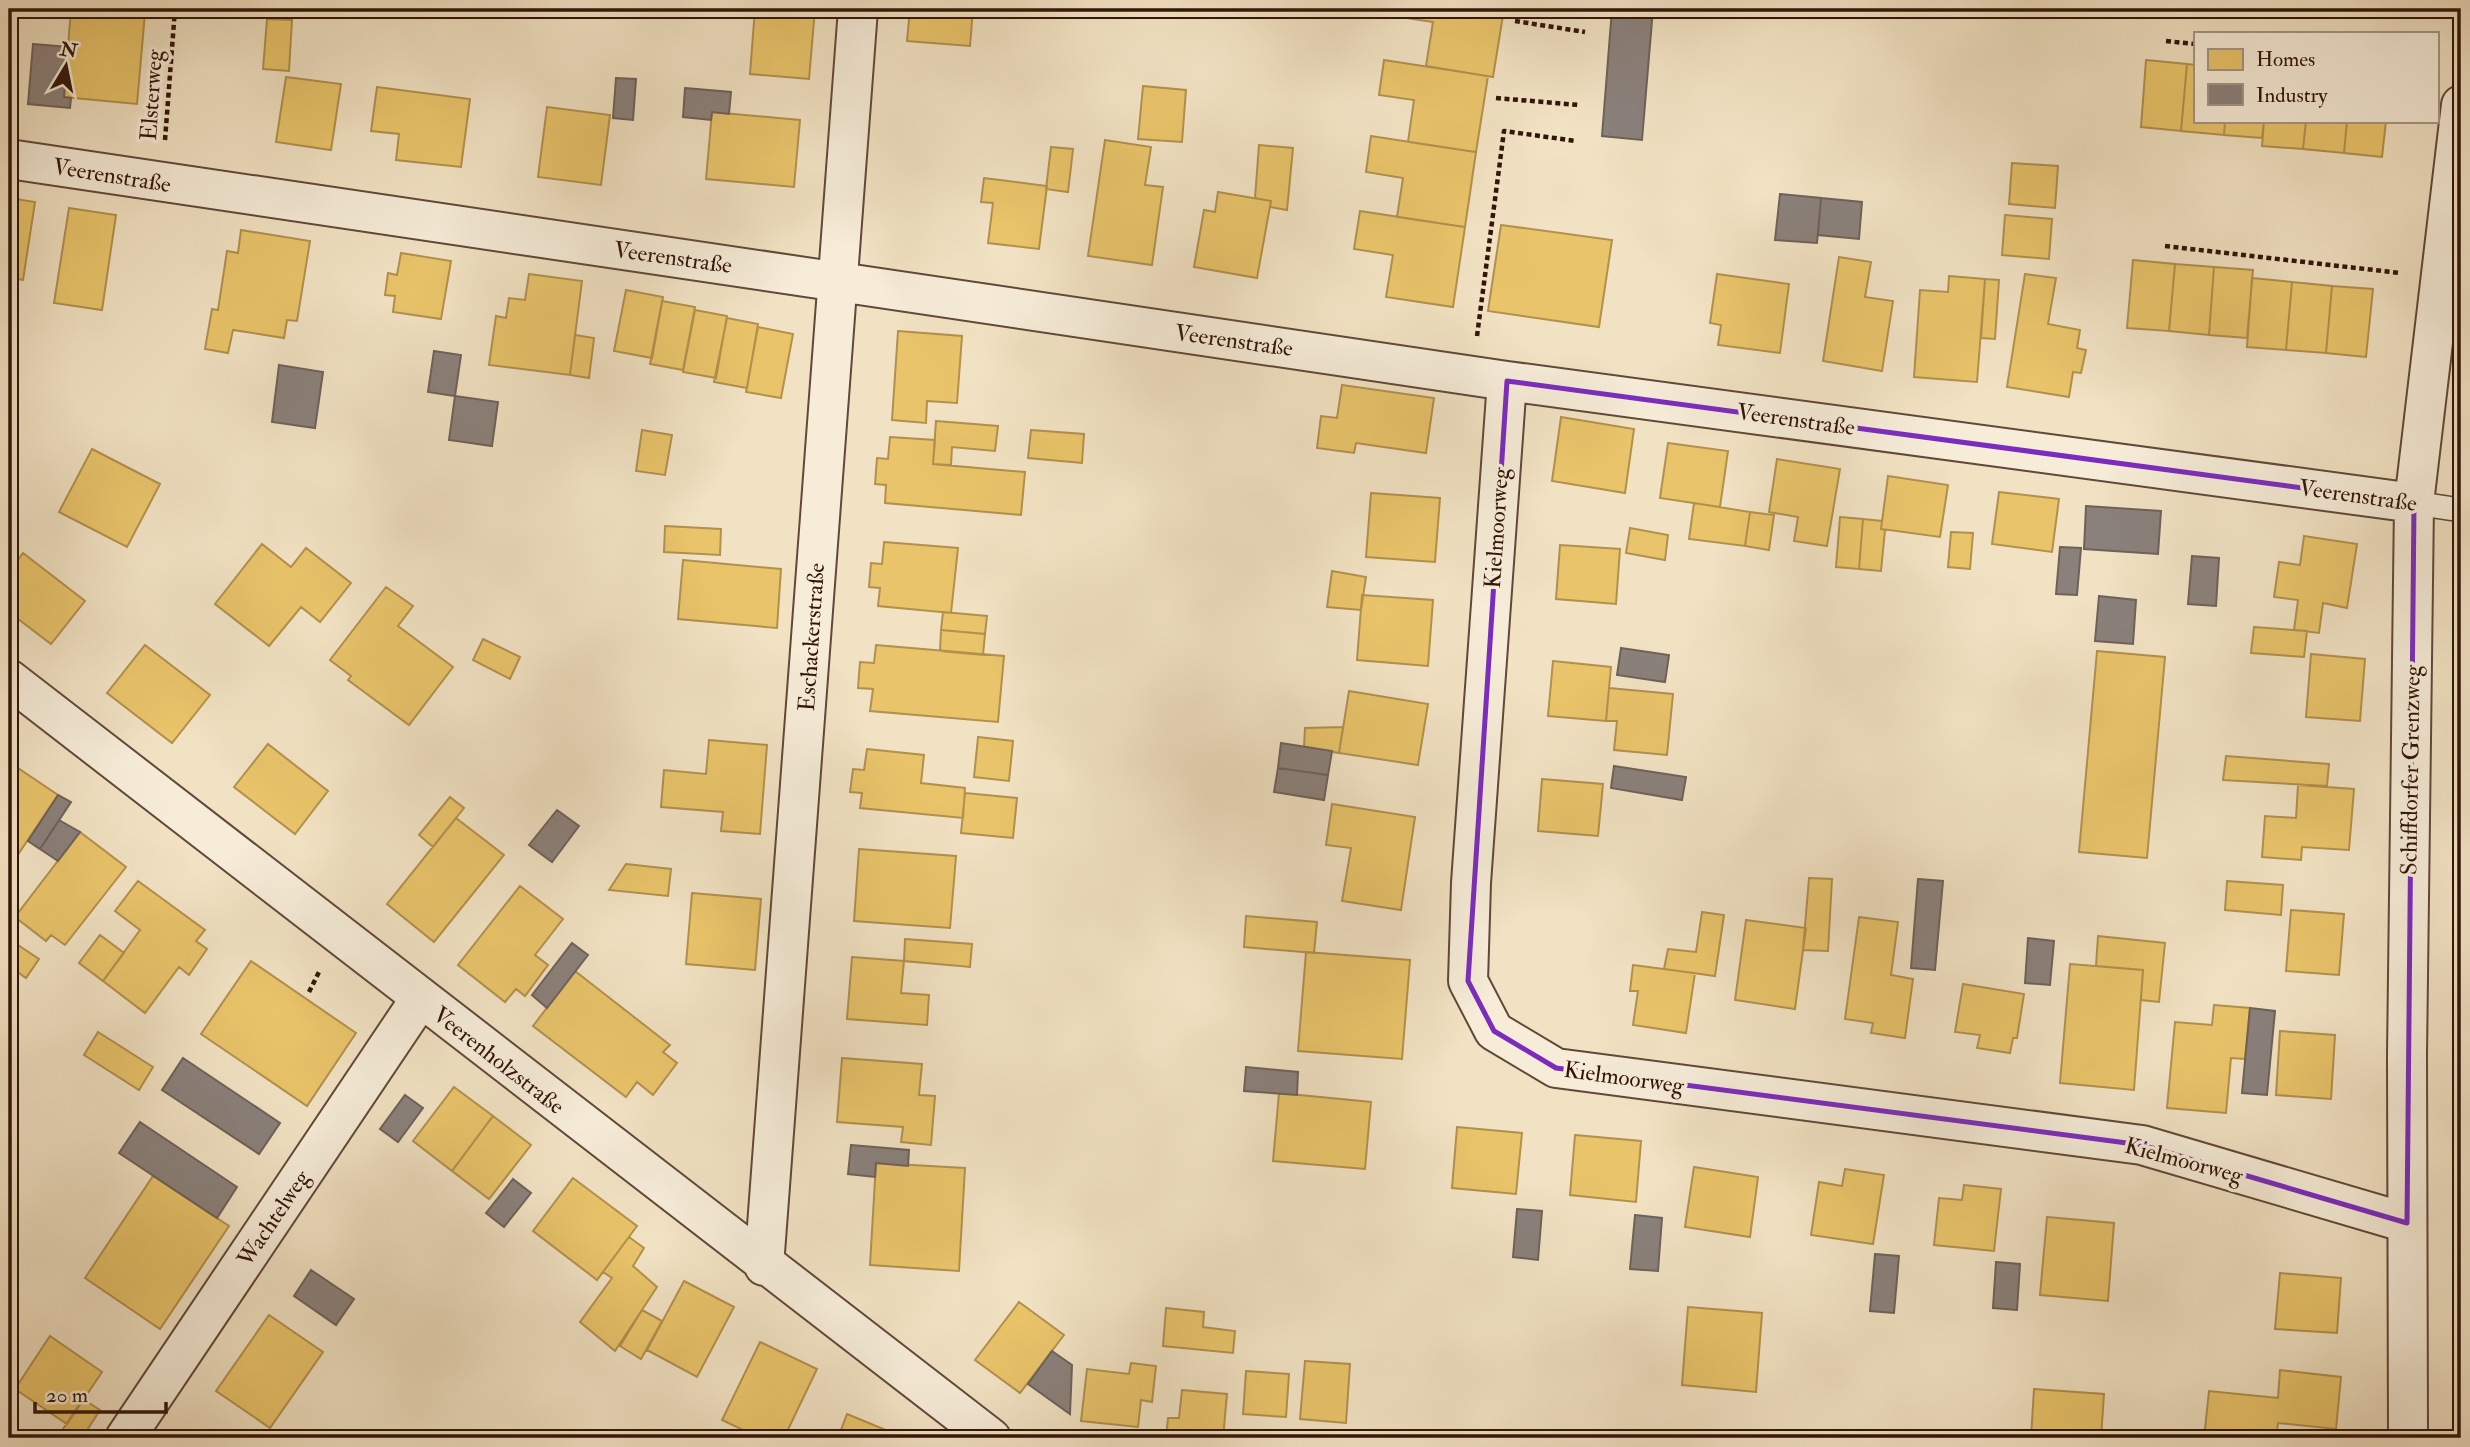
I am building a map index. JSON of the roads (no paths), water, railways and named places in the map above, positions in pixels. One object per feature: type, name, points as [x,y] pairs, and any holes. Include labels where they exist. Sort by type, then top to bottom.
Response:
[{"type":"street","name":"Eschackerstraße","points":[[764,1266],[858,9]]},
{"type":"street","name":"Schiffdorfer Grenzweg","points":[[2408,1438],[2407,1223],[2414,503],[2461,105]]},
{"type":"street","name":"Veerenstraße","points":[[9,159],[1490,378],[2414,503]]},
{"type":"street","name":"Kielmoorweg","points":[[1490,378],[1468,981],[1494,1031],[1556,1068],[2142,1145],[2407,1223]]},
{"type":"street","name":"Veerenholzstraße","points":[[9,679],[764,1266],[991,1438]]},
{"type":"street","name":"Wachtelweg","points":[[125,1438],[420,999]]},
{"type":"lane","name":"Veerenstraße","points":[[2414,503],[2461,510]]}]
